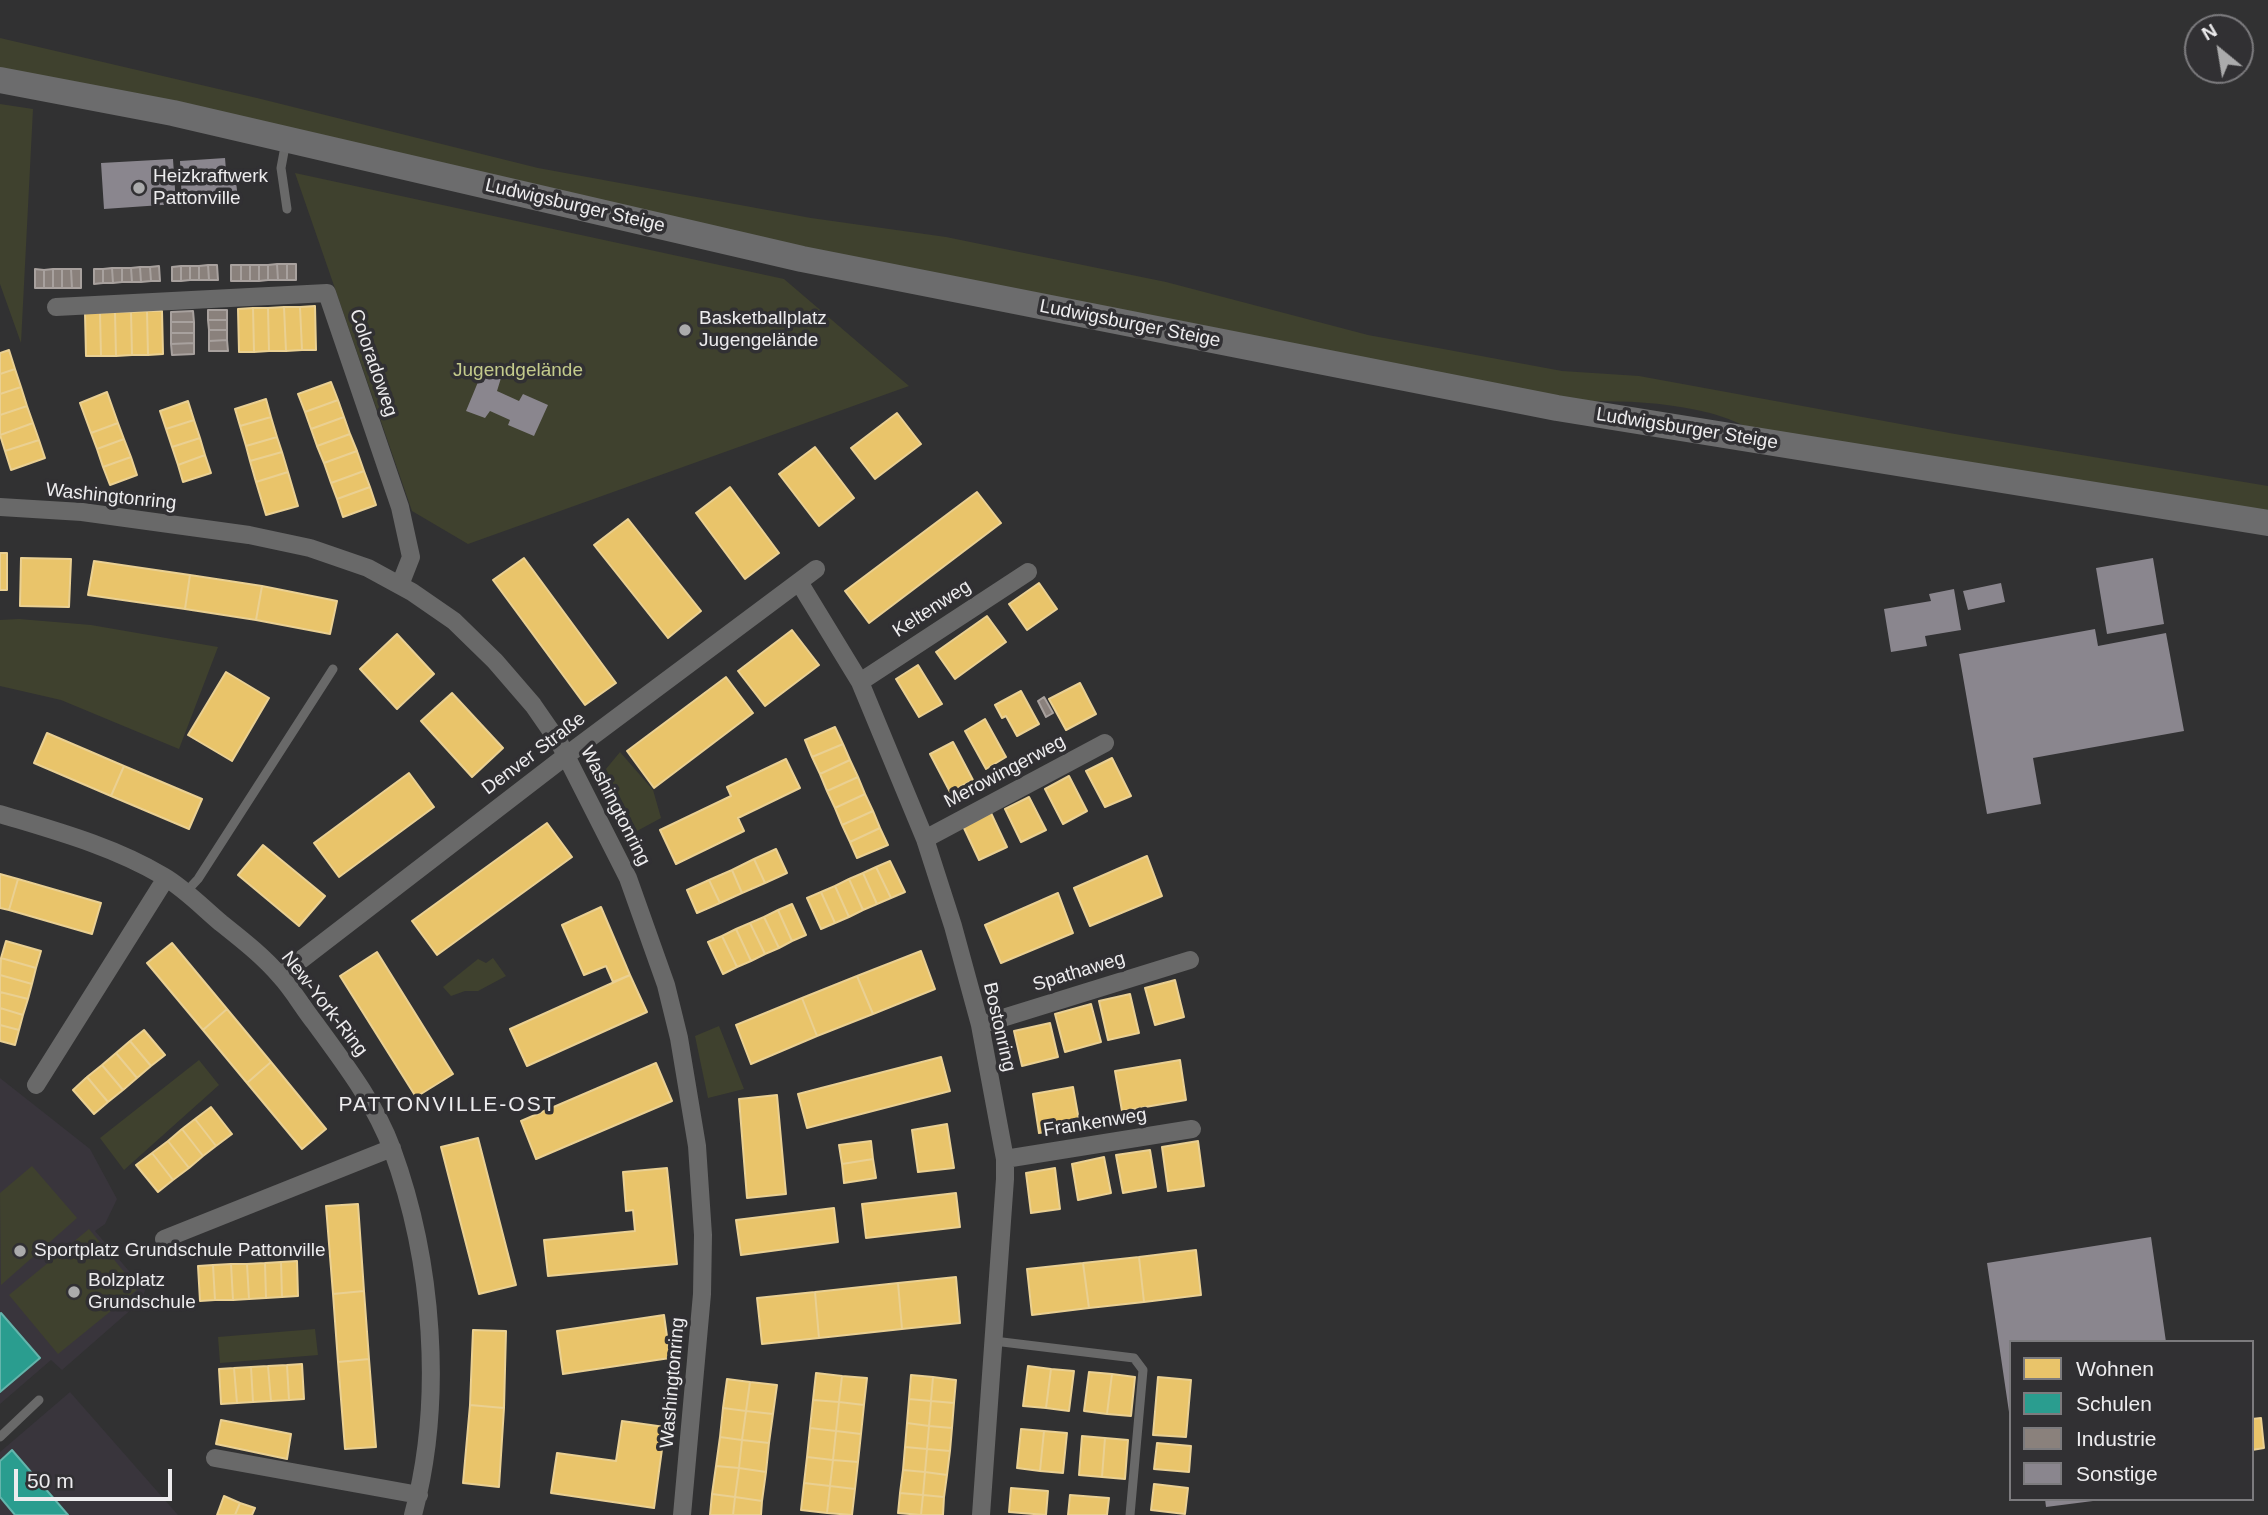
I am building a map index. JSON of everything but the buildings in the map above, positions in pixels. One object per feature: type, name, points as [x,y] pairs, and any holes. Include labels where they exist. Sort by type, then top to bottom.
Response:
[{"type":"main road","name":"Ludwigsburger Steige","points":[[0,80],[173,113],[802,259],[1557,408],[2268,523]]},
{"type":"street","name":"Coloradoweg","points":[[56,307],[327,293],[400,507],[411,558],[400,585]]},
{"type":"street","name":"Washingtonring","points":[[0,508],[82,512],[249,535],[310,548],[368,568],[400,585],[454,621],[495,661],[533,705],[567,755],[628,878],[666,985],[679,1038],[697,1146],[703,1235],[702,1294],[682,1515]]},
{"type":"street","name":"Denver Straße","points":[[280,976],[567,755],[816,569]]},
{"type":"street","name":"Keltenweg","points":[[860,682],[1028,572]]},
{"type":"street","name":"Bostonring","points":[[799,582],[860,682],[925,839],[953,926],[980,1025],[1005,1158],[981,1515]]},
{"type":"street","name":"Merowingerweg","points":[[925,839],[1105,743]]},
{"type":"street","name":"New-York-Ring","points":[[0,814],[114,851],[166,878],[244,942],[280,976],[350,1071],[374,1109],[392,1149],[411,1212],[429,1316],[427,1452],[414,1515]]},
{"type":"street","points":[[36,1085],[166,878]]},
{"type":"street","name":"Spathaweg","points":[[980,1025],[1190,960]]},
{"type":"street","name":"Frankenweg","points":[[1005,1158],[1192,1129]]},
{"type":"street","points":[[164,1239],[392,1149]]},
{"type":"street","points":[[215,1458],[419,1495]]},
{"type":"lane","points":[[287,139],[281,168],[287,209]]},
{"type":"lane","points":[[185,893],[198,879],[333,669]]},
{"type":"lane","points":[[994,1341],[1134,1358],[1143,1370],[1130,1515]]},
{"type":"lane","points":[[0,1437],[39,1400]]},
{"type":"shaded area","points":[[0,1078],[90,1149],[117,1199],[105,1224],[95,1231],[145,1290],[142,1300],[62,1370],[51,1360],[0,1404]]},
{"type":"shaded area","points":[[70,1392],[178,1515],[0,1515],[0,1452]]},
{"type":"green space","points":[[0,38],[538,168],[811,218],[946,237],[1166,282],[1368,335],[1562,371],[1639,376],[1955,434],[2268,486],[2268,513],[1757,431],[1716,415],[1676,406],[1574,402],[898,271],[0,70]]},
{"type":"green space","points":[[0,104],[33,109],[21,343],[0,284]]},
{"type":"green space","name":"Jugendgelände","points":[[295,173],[784,279],[909,386],[468,544],[412,511]]},
{"type":"green space","points":[[0,620],[91,625],[218,647],[179,749],[61,700],[0,686]]},
{"type":"green space","points":[[620,752],[653,790],[661,818],[637,831],[606,769]]},
{"type":"green space","points":[[493,958],[506,976],[478,991],[465,991],[451,996],[443,987],[478,959],[486,963]]},
{"type":"green space","points":[[719,1026],[744,1089],[708,1098],[695,1036]]},
{"type":"green space","points":[[199,1060],[219,1085],[124,1170],[100,1138]]},
{"type":"green space","name":"Sportplatz Grundschule Pattonville","points":[[32,1166],[77,1218],[1,1285],[0,1193]]},
{"type":"green space","name":"Bolzplatz Grundschule","points":[[89,1229],[138,1289],[58,1354],[9,1295]]},
{"type":"green space","points":[[315,1329],[318,1355],[220,1363],[218,1337]]},
{"type":"place","name":"Heizkraftwerk Pattonville","points":[[139,188]]},
{"type":"place","name":"Basketballplatz Jugengelände","points":[[685,330]]},
{"type":"place","name":"Sportplatz Grundschule Pattonville","points":[[20,1251]]},
{"type":"place","name":"Bolzplatz Grundschule","points":[[74,1292]]},
{"type":"district","name":"PATTONVILLE-OST","points":[[448,1105]]}]
